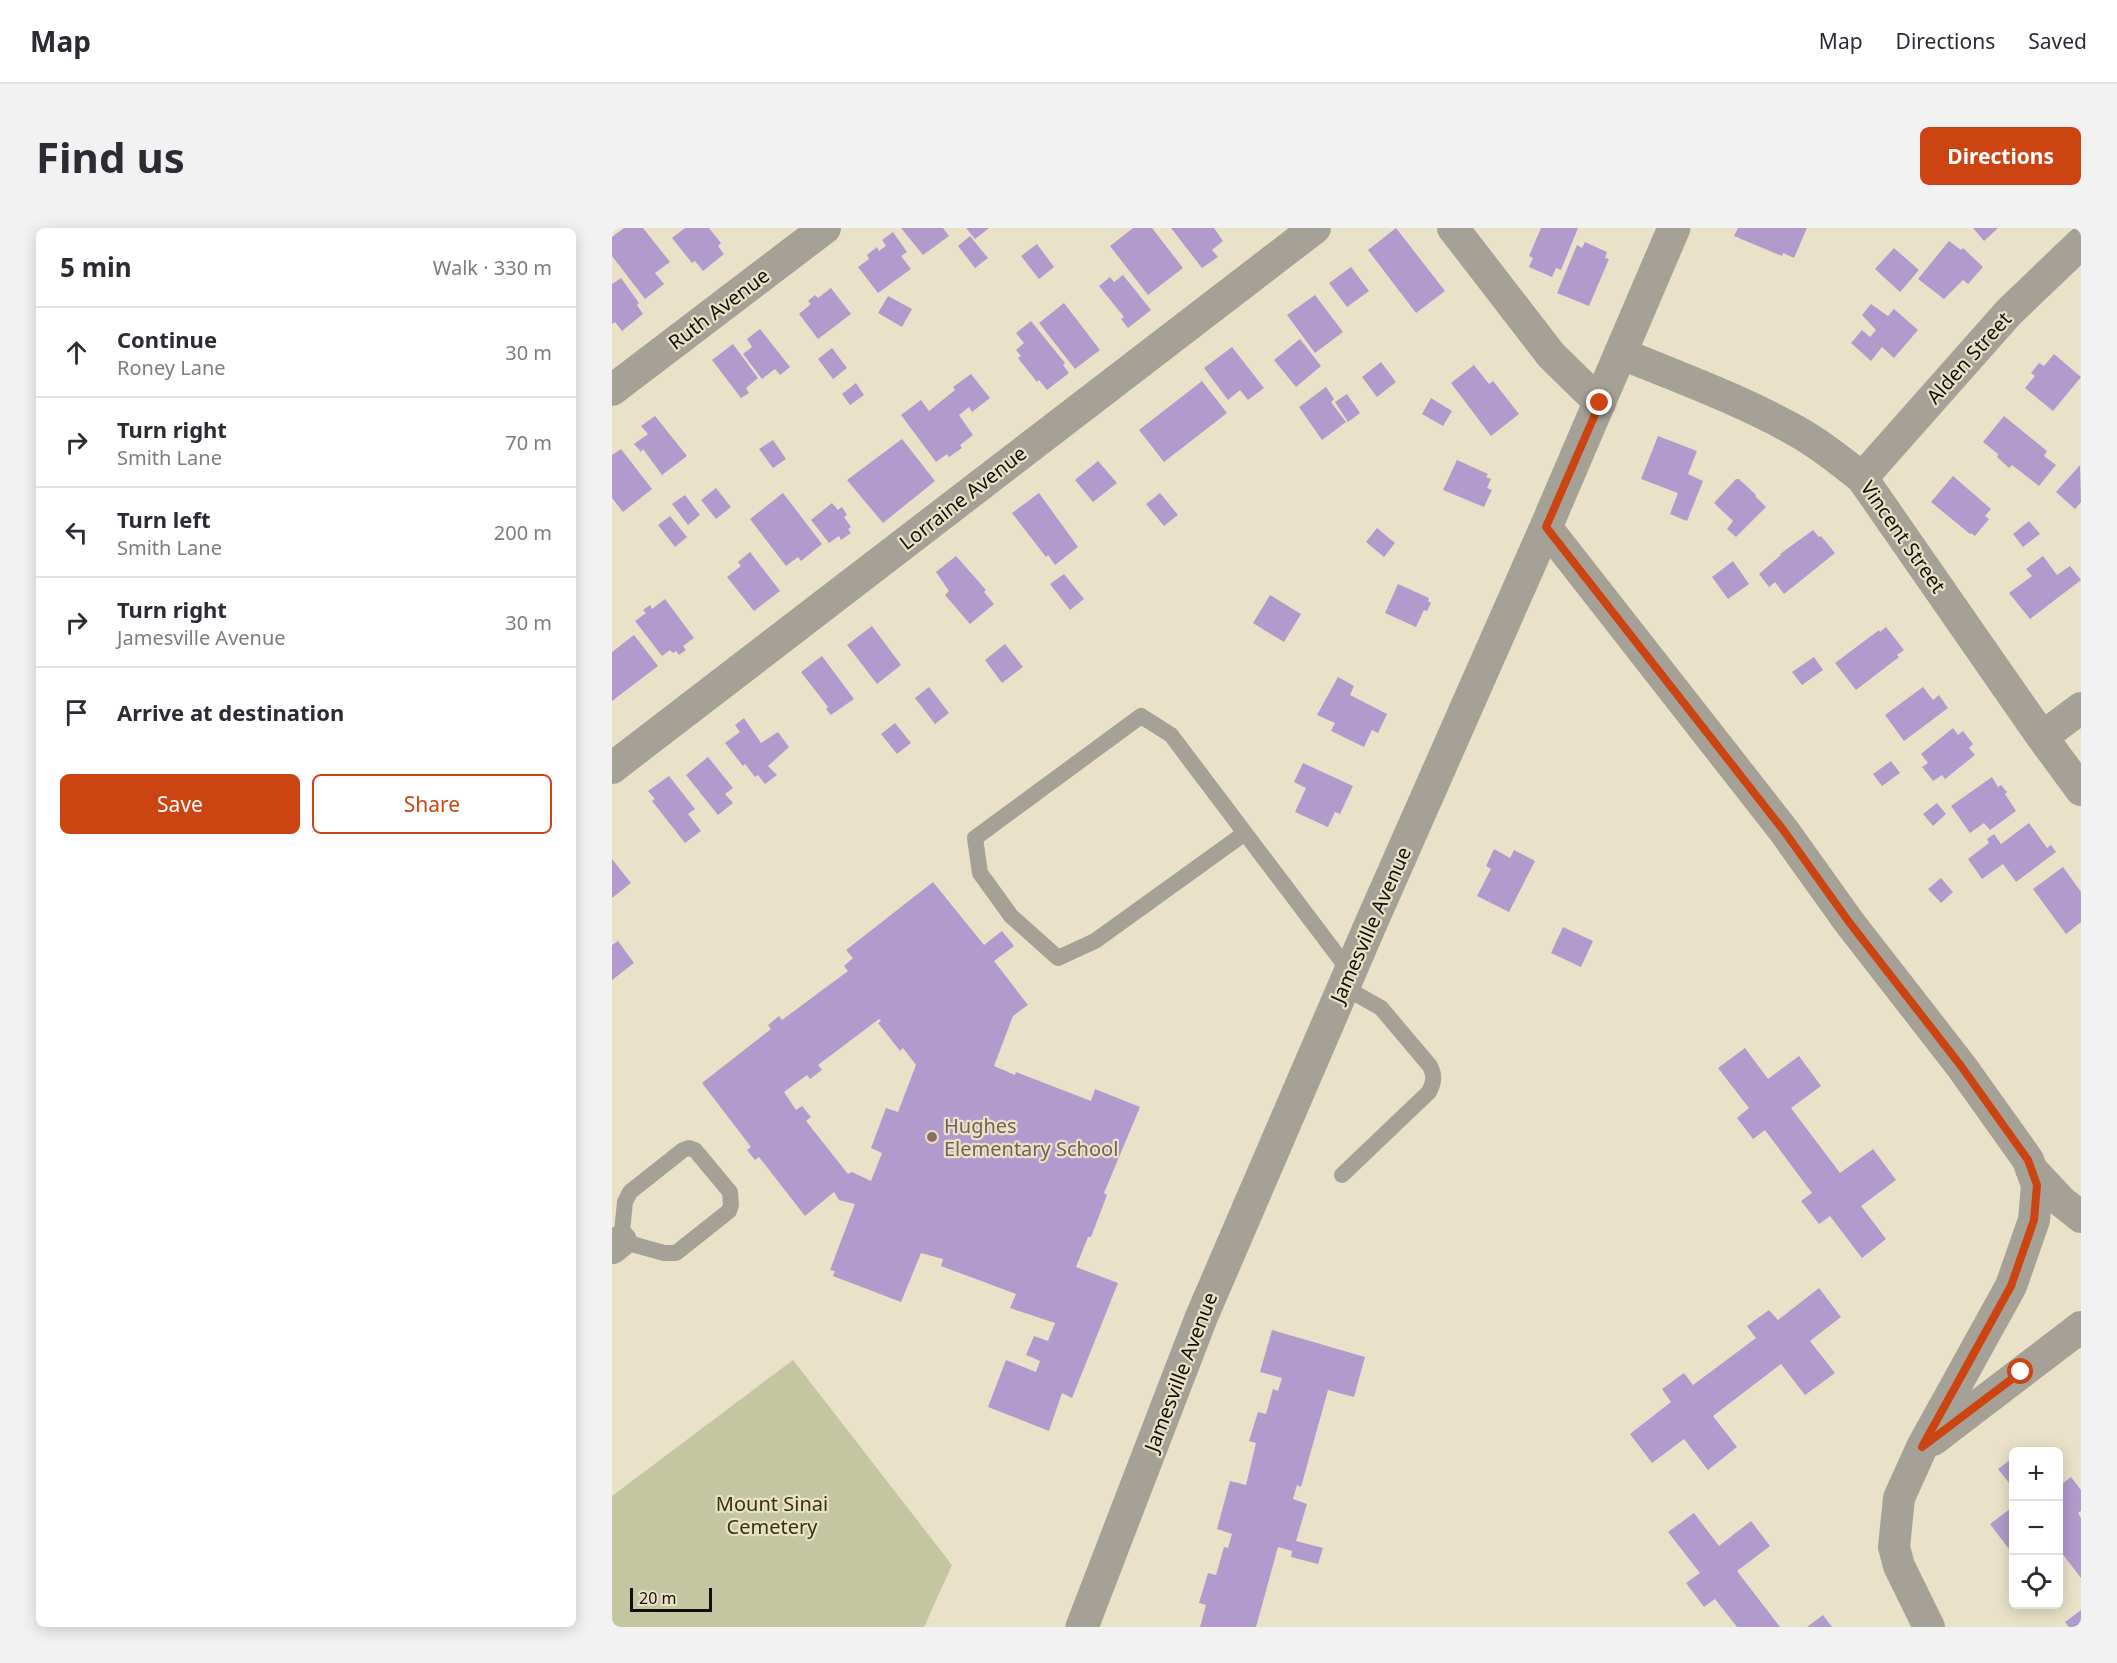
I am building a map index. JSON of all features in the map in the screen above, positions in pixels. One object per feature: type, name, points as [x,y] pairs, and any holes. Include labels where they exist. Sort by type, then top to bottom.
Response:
[{"type":"street","name":"Ruth Avenue","points":[[612,390],[825,228]]},
{"type":"street","name":"Lorraine Avenue","points":[[612,768],[1315,228]]},
{"type":"street","points":[[1453,228],[1551,355],[1600,403]]},
{"type":"street","name":"Jamesville Avenue","points":[[1082,1627],[1201,1318],[1674,228]]},
{"type":"street","name":"Alden Street","points":[[1862,478],[2009,312],[2081,243]]},
{"type":"street","name":"Vincent Street","points":[[1620,353],[1725,396],[1797,431],[1827,450],[1862,478],[2081,790]]},
{"type":"street","points":[[1546,527],[1784,831],[1849,922],[1961,1066],[2028,1160],[2037,1185],[2034,1220],[2011,1286],[1922,1447],[1899,1498],[1894,1547],[1899,1566],[1929,1627]]},
{"type":"street","points":[[2042,737],[2081,708]]},
{"type":"street","points":[[2031,1168],[2061,1201],[2081,1217]]},
{"type":"street","points":[[1922,1447],[2081,1327]]},
{"type":"lane","points":[[1245,833],[1095,941],[1058,958],[1011,916],[980,873],[975,838],[1141,716],[1171,735],[1245,833],[1347,980],[1381,1008],[1430,1066],[1434,1074],[1434,1082],[1429,1092],[1342,1175]]},
{"type":"lane","points":[[689,1148],[695,1150],[730,1192],[729,1211],[676,1253],[664,1254],[617,1244],[625,1202],[630,1192],[683,1150],[689,1148]]},
{"type":"green space","name":"Mount Sinai Cemetery","points":[[793,1360],[952,1565],[924,1627],[612,1627],[612,1496]]},
{"type":"building","points":[[624,228],[643,228],[670,262],[655,273],[664,284],[645,299],[612,256],[612,237]]},
{"type":"building","points":[[685,228],[709,228],[721,243],[718,246],[724,254],[703,271],[695,261],[692,263],[672,238]]},
{"type":"building","points":[[901,228],[943,228],[949,236],[923,255]]},
{"type":"building","points":[[966,228],[989,228],[975,239]]},
{"type":"building","points":[[1133,228],[1152,228],[1183,268],[1148,295],[1110,246]]},
{"type":"building","points":[[1171,228],[1214,228],[1223,241],[1212,250],[1218,257],[1202,268]]},
{"type":"building","points":[[1396,228],[1445,291],[1416,313],[1368,250]]},
{"type":"building","points":[[1541,228],[1578,228],[1561,270],[1556,268],[1552,277],[1529,267],[1533,258],[1529,256]]},
{"type":"building","points":[[1738,228],[1807,228],[1794,258],[1783,253],[1782,256],[1734,236]]},
{"type":"building","points":[[1973,228],[1998,228],[1984,241]]},
{"type":"building","points":[[893,232],[907,252],[901,256],[911,269],[878,293],[858,267],[869,259],[867,255],[877,247],[879,251],[886,246],[882,240]]},
{"type":"building","points":[[970,236],[988,258],[975,268],[958,246]]},
{"type":"building","points":[[1949,241],[1961,250],[1963,248],[1983,267],[1968,284],[1963,280],[1944,299],[1918,279]]},
{"type":"building","points":[[1585,242],[1607,252],[1605,258],[1609,259],[1589,306],[1557,293],[1577,245],[1582,248]]},
{"type":"building","points":[[1037,244],[1054,267],[1039,279],[1021,256]]},
{"type":"building","points":[[1894,248],[1919,270],[1900,292],[1875,269]]},
{"type":"building","points":[[1351,267],[1369,291],[1347,307],[1329,283]]},
{"type":"building","points":[[1123,275],[1151,310],[1128,328],[1121,319],[1124,317],[1099,286],[1110,277],[1114,282]]},
{"type":"building","points":[[621,278],[639,303],[637,305],[643,314],[622,331],[615,322],[612,324],[612,284]]},
{"type":"building","points":[[831,288],[851,314],[818,339],[799,314],[811,304],[808,301],[815,295],[818,298]]},
{"type":"building","points":[[1315,295],[1343,332],[1315,353],[1287,315]]},
{"type":"building","points":[[888,296],[912,309],[902,327],[878,313]]},
{"type":"building","points":[[1064,303],[1100,350],[1075,369],[1039,323]]},
{"type":"building","points":[[1871,304],[1888,316],[1894,309],[1918,330],[1894,358],[1882,347],[1871,361],[1851,343],[1862,330],[1870,337],[1876,330],[1862,315]]},
{"type":"building","points":[[1031,321],[1065,363],[1063,365],[1069,373],[1047,390],[1039,380],[1037,382],[1018,358],[1021,356],[1016,350],[1024,343],[1016,333]]},
{"type":"building","points":[[760,329],[790,367],[780,375],[775,369],[762,379],[743,354],[752,347],[747,339]]},
{"type":"building","points":[[1300,339],[1321,366],[1296,387],[1274,360]]},
{"type":"building","points":[[733,344],[758,378],[746,388],[749,393],[741,398],[712,360]]},
{"type":"building","points":[[1232,347],[1264,388],[1248,400],[1240,390],[1228,400],[1204,368]]},
{"type":"building","points":[[832,348],[847,368],[833,379],[818,359]]},
{"type":"building","points":[[2054,354],[2081,377],[2053,411],[2025,388],[2035,376],[2031,373],[2039,363],[2044,366]]},
{"type":"building","points":[[1381,362],[1396,382],[1377,397],[1362,377]]},
{"type":"building","points":[[1474,365],[1489,384],[1493,381],[1519,414],[1491,436],[1451,383]]},
{"type":"building","points":[[971,374],[990,398],[972,412],[969,407],[959,415],[973,435],[960,445],[962,448],[949,457],[947,454],[936,462],[901,415],[921,400],[929,411],[955,390],[953,387]]},
{"type":"building","points":[[1202,381],[1227,413],[1164,462],[1139,430]]},
{"type":"building","points":[[856,383],[864,395],[850,405],[842,394]]},
{"type":"building","points":[[1326,387],[1334,399],[1331,402],[1346,422],[1322,440],[1299,407]]},
{"type":"building","points":[[1347,394],[1360,413],[1348,422],[1335,402]]},
{"type":"building","points":[[1431,398],[1452,411],[1443,426],[1422,414]]},
{"type":"building","points":[[655,416],[687,456],[662,475],[643,449],[641,452],[634,444],[648,434],[641,426]]},
{"type":"building","points":[[2004,416],[2047,451],[2044,456],[2056,465],[2039,486],[2012,465],[2009,468],[1997,457],[1998,454],[1983,442]]},
{"type":"building","points":[[1658,436],[1697,451],[1688,474],[1703,481],[1687,521],[1670,514],[1678,493],[1641,479]]},
{"type":"building","points":[[902,439],[935,481],[883,523],[847,480]]},
{"type":"building","points":[[773,440],[786,459],[773,468],[759,449]]},
{"type":"building","points":[[621,449],[652,489],[623,512],[612,498],[612,455]]},
{"type":"building","points":[[1457,460],[1488,474],[1486,477],[1491,479],[1487,488],[1492,490],[1484,507],[1443,490]]},
{"type":"building","points":[[1098,461],[1117,483],[1093,502],[1075,480]]},
{"type":"building","points":[[2080,465],[2081,502],[2075,509],[2056,492]]},
{"type":"building","points":[[1953,476],[1991,509],[1985,516],[1989,519],[1975,536],[1931,502]]},
{"type":"building","points":[[1736,479],[1739,479],[1766,507],[1736,537],[1727,529],[1733,521],[1714,503]]},
{"type":"building","points":[[716,488],[731,507],[716,519],[701,500]]},
{"type":"building","points":[[783,493],[822,544],[801,561],[798,557],[786,566],[750,519]]},
{"type":"building","points":[[1039,493],[1078,547],[1055,565],[1048,555],[1046,557],[1012,513]]},
{"type":"building","points":[[1160,493],[1178,515],[1164,526],[1146,504]]},
{"type":"building","points":[[685,495],[700,515],[688,525],[672,504]]},
{"type":"building","points":[[832,503],[838,510],[842,507],[847,515],[844,517],[851,527],[848,529],[851,533],[841,540],[839,536],[829,543],[811,520]]},
{"type":"building","points":[[670,516],[687,537],[675,547],[658,525]]},
{"type":"building","points":[[2029,521],[2040,534],[2023,547],[2013,534]]},
{"type":"building","points":[[1377,528],[1395,543],[1384,557],[1366,542]]},
{"type":"building","points":[[1813,530],[1835,553],[1784,594],[1775,582],[1769,587],[1759,574],[1780,554]]},
{"type":"building","points":[[750,552],[780,591],[754,611],[727,577],[741,566],[738,562]]},
{"type":"building","points":[[956,556],[986,590],[984,592],[994,604],[970,624],[945,595],[949,591],[936,572]]},
{"type":"building","points":[[2043,556],[2057,575],[2070,566],[2081,580],[2030,619],[2009,593],[2032,576],[2026,569]]},
{"type":"building","points":[[1733,561],[1749,584],[1728,599],[1712,577]]},
{"type":"building","points":[[1064,574],[1084,599],[1070,610],[1050,584]]},
{"type":"building","points":[[1398,584],[1429,598],[1428,601],[1431,603],[1427,611],[1424,610],[1416,627],[1385,613]]},
{"type":"building","points":[[1270,595],[1301,614],[1284,642],[1253,623]]},
{"type":"building","points":[[665,599],[694,638],[683,646],[686,650],[679,655],[676,651],[673,653],[670,650],[662,656],[635,621],[646,613],[643,610],[650,605],[652,609]]},
{"type":"building","points":[[872,626],[901,665],[877,684],[847,645]]},
{"type":"building","points":[[1886,627],[1904,650],[1897,655],[1899,657],[1856,690],[1835,663]]},
{"type":"building","points":[[634,635],[658,666],[612,701],[612,652]]},
{"type":"building","points":[[1005,644],[1023,667],[1002,683],[985,660]]},
{"type":"building","points":[[822,656],[854,699],[831,715],[826,709],[828,707],[801,672]]},
{"type":"building","points":[[1814,657],[1823,670],[1802,685],[1792,672]]},
{"type":"building","points":[[1338,677],[1354,686],[1350,695],[1387,714],[1378,733],[1372,730],[1364,747],[1331,731],[1335,723],[1317,715]]},
{"type":"building","points":[[929,687],[949,713],[935,724],[915,698]]},
{"type":"building","points":[[1923,687],[1933,700],[1939,695],[1948,708],[1904,741],[1885,715]]},
{"type":"building","points":[[744,718],[761,743],[778,732],[789,747],[768,766],[777,775],[765,784],[758,775],[755,777],[745,764],[743,766],[725,743],[740,732],[735,725]]},
{"type":"building","points":[[895,723],[911,743],[897,754],[881,734]]},
{"type":"building","points":[[1953,728],[1958,735],[1963,731],[1973,744],[1969,748],[1975,755],[1945,779],[1942,775],[1933,781],[1922,767],[1928,763],[1921,754]]},
{"type":"building","points":[[708,757],[733,788],[725,794],[733,803],[718,815],[686,775]]},
{"type":"building","points":[[1891,761],[1900,773],[1882,786],[1873,774]]},
{"type":"building","points":[[1303,763],[1353,786],[1340,814],[1335,812],[1328,827],[1295,812],[1306,788],[1294,782]]},
{"type":"building","points":[[669,776],[695,809],[688,814],[701,831],[685,843],[652,801],[655,799],[648,791]]},
{"type":"building","points":[[1992,777],[1998,787],[2001,785],[2007,792],[2005,794],[2016,811],[1990,830],[1984,823],[1970,833],[1951,806]]},
{"type":"building","points":[[1937,803],[1946,814],[1933,826],[1923,814]]},
{"type":"building","points":[[2029,823],[2047,848],[2051,845],[2056,852],[2016,882],[2003,864],[1982,879],[1968,859],[1989,843],[1987,839],[1994,834],[2001,844]]},
{"type":"building","points":[[1494,849],[1510,858],[1514,850],[1535,861],[1509,912],[1477,896],[1491,869],[1486,866]]},
{"type":"building","points":[[612,859],[631,883],[612,898]]},
{"type":"building","points":[[2063,867],[2081,892],[2081,922],[2066,934],[2033,889]]},
{"type":"building","points":[[1941,878],[1953,892],[1941,903],[1928,889]]},
{"type":"building","points":[[933,882],[984,945],[1002,931],[1014,946],[994,961],[1028,1005],[1013,1016],[994,1066],[1015,1075],[1016,1072],[1091,1101],[1095,1089],[1140,1107],[1104,1193],[1107,1195],[1091,1237],[1088,1237],[1076,1267],[1118,1283],[1072,1398],[1062,1393],[1049,1431],[988,1407],[1006,1360],[1036,1372],[1040,1361],[1026,1355],[1034,1336],[1048,1341],[1055,1323],[1010,1308],[1016,1294],[941,1266],[943,1259],[921,1253],[901,1302],[833,1276],[835,1271],[830,1270],[855,1204],[839,1200],[834,1192],[805,1216],[759,1157],[755,1160],[747,1150],[751,1147],[702,1083],[771,1029],[768,1025],[779,1016],[782,1020],[848,971],[844,966],[853,958],[846,950]],"holes":[[[879,1019],[881,1021],[878,1023],[900,1051],[903,1048],[916,1065],[898,1112],[886,1108],[871,1148],[882,1153],[871,1181],[852,1172],[848,1174],[806,1121],[811,1117],[802,1106],[796,1110],[784,1092],[807,1075],[810,1079],[822,1070],[818,1065]]]},
{"type":"building","points":[[1563,927],[1593,941],[1581,967],[1551,953]]},
{"type":"building","points":[[618,941],[634,963],[612,980],[612,945]]},
{"type":"building","points":[[1745,1048],[1768,1079],[1799,1056],[1821,1086],[1791,1108],[1840,1173],[1873,1149],[1896,1180],[1861,1206],[1886,1239],[1862,1258],[1830,1216],[1819,1224],[1801,1201],[1812,1193],[1765,1130],[1753,1139],[1737,1118],[1749,1108],[1718,1068]]},
{"type":"building","points":[[1819,1288],[1841,1317],[1810,1341],[1835,1373],[1805,1395],[1781,1364],[1713,1416],[1737,1447],[1708,1470],[1684,1439],[1652,1463],[1630,1434],[1671,1402],[1662,1389],[1684,1373],[1693,1385],[1756,1338],[1747,1326],[1769,1310],[1778,1320]]},
{"type":"building","points":[[1272,1330],[1365,1357],[1354,1397],[1328,1390],[1301,1487],[1297,1485],[1293,1499],[1307,1504],[1296,1541],[1323,1548],[1318,1564],[1291,1557],[1292,1551],[1278,1547],[1256,1627],[1200,1627],[1206,1605],[1199,1603],[1208,1573],[1216,1575],[1224,1547],[1228,1548],[1232,1534],[1217,1529],[1230,1481],[1246,1485],[1256,1443],[1249,1441],[1258,1412],[1266,1414],[1273,1389],[1278,1391],[1282,1378],[1260,1372]]},
{"type":"building","points":[[2009,1461],[2009,1483],[1998,1469]]},
{"type":"building","points":[[2071,1477],[2081,1490],[2081,1511],[2078,1513],[2081,1518],[2081,1578],[2063,1555],[2063,1483]]},
{"type":"building","points":[[2009,1510],[2009,1549],[1990,1524]]},
{"type":"building","points":[[1694,1513],[1719,1546],[1751,1521],[1770,1546],[1737,1571],[1780,1627],[1737,1627],[1715,1599],[1704,1607],[1686,1583],[1700,1573],[1668,1532]]},
{"type":"building","points":[[2081,1610],[2081,1627],[2069,1627],[2065,1622]]},
{"type":"building","points":[[1823,1615],[1832,1627],[1807,1627]]},
{"type":"place","name":"Hughes Elementary School","points":[[932,1137]]},
{"type":"route","points":[[1600,403],[1546,527],[1784,831],[1849,922],[1961,1066],[2028,1160],[2037,1185],[2034,1220],[2011,1286],[1922,1447],[2021,1372]]}]
